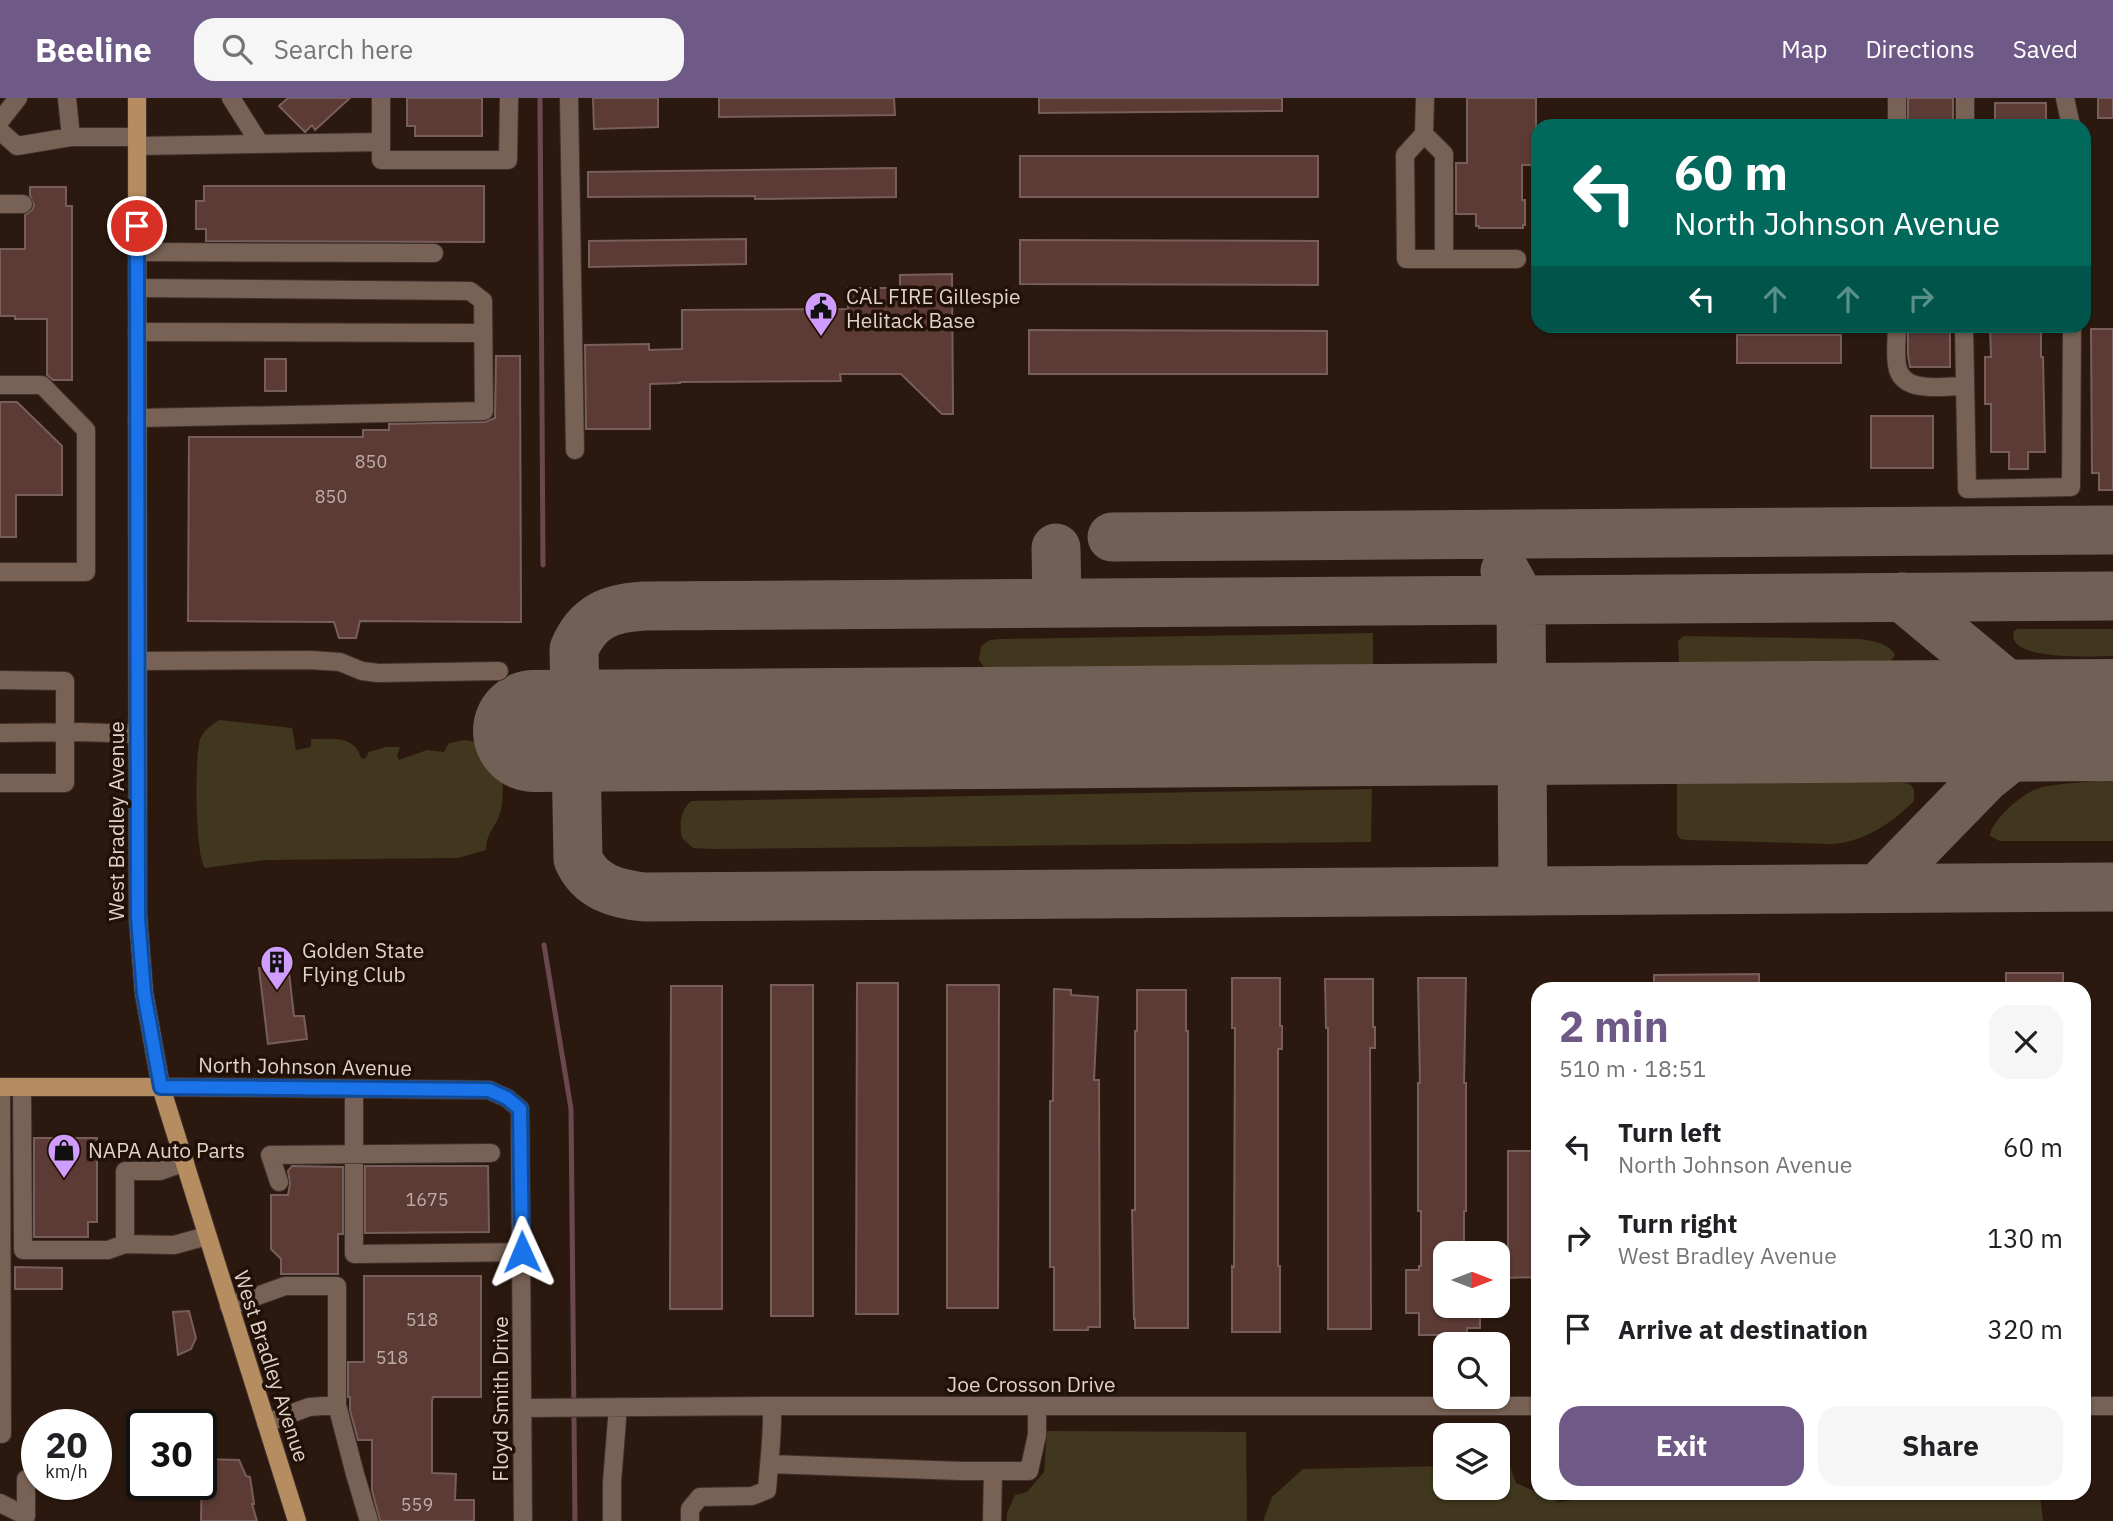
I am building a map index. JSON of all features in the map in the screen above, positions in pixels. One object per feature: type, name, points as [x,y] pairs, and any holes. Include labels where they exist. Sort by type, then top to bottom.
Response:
[{"type":"main road","name":"West Bradley Avenue","points":[[137,98],[139,931],[144,993],[161,1087],[297,1521]]},
{"type":"main road","name":"North Johnson Avenue","points":[[0,1087],[161,1087]]},
{"type":"street","points":[[0,121],[18,98]]},
{"type":"street","points":[[67,98],[71,137]]},
{"type":"street","points":[[231,98],[260,144]]},
{"type":"street","points":[[381,98],[381,160],[508,160],[509,98]]},
{"type":"street","points":[[569,98],[575,450]]},
{"type":"street","points":[[1424,98],[1424,134],[1405,155],[1406,259],[1517,259]]},
{"type":"street","points":[[1897,98],[1897,119]]},
{"type":"street","points":[[1965,98],[1965,119]]},
{"type":"street","points":[[2065,98],[2070,119]]},
{"type":"street","points":[[0,131],[17,146],[71,137],[260,144],[381,142]]},
{"type":"street","points":[[1424,134],[1444,154],[1444,259]]},
{"type":"street","points":[[0,204],[23,204]]},
{"type":"street","points":[[137,252],[434,253]]},
{"type":"street","points":[[137,288],[470,291],[483,301],[484,411],[137,418]]},
{"type":"street","points":[[137,332],[483,333]]},
{"type":"street","points":[[1897,333],[1897,367],[1900,375],[1910,385],[1964,386]]},
{"type":"street","points":[[1964,333],[1967,489],[2071,487],[2072,333]]},
{"type":"street","points":[[0,385],[42,385],[86,430],[86,572],[0,572]]},
{"type":"street","points":[[138,661],[310,660],[340,663],[362,671],[378,673],[499,671]]},
{"type":"street","points":[[0,680],[65,681],[65,783],[0,783]]},
{"type":"street","points":[[0,733],[138,734]]},
{"type":"street","points":[[0,1087],[2,1434]]},
{"type":"street","points":[[22,1087],[23,1250],[108,1250],[125,1244],[174,1245],[207,1236]]},
{"type":"street","name":"North Johnson Avenue","points":[[161,1087],[489,1090],[507,1098],[520,1109]]},
{"type":"street","points":[[354,1089],[354,1254],[522,1252]]},
{"type":"street","name":"Floyd Smith Drive","points":[[520,1109],[523,1521]]},
{"type":"street","points":[[279,1182],[270,1155],[491,1153]]},
{"type":"street","points":[[125,1244],[125,1171],[160,1171],[185,1162]]},
{"type":"street","points":[[229,1306],[285,1286],[337,1286],[337,1405],[369,1521]]},
{"type":"street","points":[[266,1423],[309,1407],[337,1405]]},
{"type":"street","points":[[690,1521],[691,1509],[700,1497],[752,1496],[768,1490],[773,1435],[772,1406]]},
{"type":"street","points":[[769,1464],[1029,1471],[1037,1435],[1037,1406]]},
{"type":"street","name":"Joe Crosson Drive","points":[[523,1408],[1531,1406]]},
{"type":"street","points":[[2091,1406],[2113,1406]]},
{"type":"street","points":[[611,1407],[612,1521]]},
{"type":"street","points":[[992,1521],[993,1471]]},
{"type":"street","points":[[0,1503],[26,1516],[26,1500]]},
{"type":"shaded area","points":[[2113,629],[2113,656],[2036,653],[2023,648],[2015,641],[2014,631]]},
{"type":"shaded area","points":[[1373,633],[1373,671],[1000,671],[984,667],[979,660],[981,646],[990,640],[1001,639]]},
{"type":"shaded area","points":[[1684,636],[1859,639],[1885,645],[1895,655],[1889,663],[1681,665],[1678,641]]},
{"type":"shaded area","points":[[219,720],[292,728],[296,750],[311,747],[311,739],[341,740],[353,745],[361,758],[365,759],[369,752],[386,747],[400,747],[397,756],[399,760],[427,750],[444,752],[449,743],[465,740],[501,744],[502,805],[488,837],[486,850],[458,858],[266,860],[205,868],[199,846],[198,828],[199,744],[202,736]]},
{"type":"shaded area","points":[[1694,781],[1904,783],[1911,785],[1914,790],[1914,801],[1877,830],[1855,840],[1832,844],[1680,839],[1677,834],[1677,784]]},
{"type":"shaded area","points":[[2113,781],[2113,841],[2000,841],[1990,836],[2001,816],[2028,793],[2047,786]]},
{"type":"shaded area","points":[[1372,789],[1371,842],[713,849],[693,848],[682,838],[681,827],[681,818],[691,801]]},
{"type":"shaded area","points":[[1047,1431],[1246,1432],[1247,1521],[1007,1521],[1007,1513],[1015,1495],[1027,1492],[1044,1472]]},
{"type":"shaded area","points":[[1433,1466],[1433,1500],[1510,1500],[1510,1466],[1516,1483],[1531,1490],[1531,1500],[2041,1500],[2043,1521],[1263,1521],[1272,1497],[1303,1469]]},
{"type":"building","points":[[288,98],[350,98],[315,130],[312,125],[305,132],[279,106]]},
{"type":"building","points":[[407,98],[482,98],[482,136],[415,136],[415,126],[407,126]]},
{"type":"building","points":[[593,98],[658,98],[658,127],[594,129]]},
{"type":"building","points":[[719,98],[894,98],[895,115],[719,117]]},
{"type":"building","points":[[1039,98],[1282,98],[1282,111],[1039,113]]},
{"type":"building","points":[[1467,98],[1536,98],[1536,119],[1531,119],[1531,165],[1522,165],[1522,200],[1525,200],[1523,228],[1479,228],[1476,226],[1476,214],[1456,214],[1456,163],[1467,163]]},
{"type":"building","points":[[1908,98],[1953,98],[1953,119],[1908,119]]},
{"type":"building","points":[[2098,98],[2113,98],[2113,118],[2098,118]]},
{"type":"building","points":[[1995,103],[2046,103],[2046,119],[1995,119]]},
{"type":"building","points":[[1020,156],[1318,156],[1318,197],[1020,197]]},
{"type":"building","points":[[896,168],[896,197],[588,197],[588,172]]},
{"type":"building","points":[[204,186],[484,186],[484,242],[206,241],[206,229],[196,229],[196,201],[204,201]]},
{"type":"building","points":[[30,187],[66,187],[66,206],[72,206],[72,380],[53,380],[47,375],[47,319],[0,316],[0,249],[25,249],[25,215],[34,205]]},
{"type":"building","points":[[746,239],[746,264],[589,267],[589,241]]},
{"type":"building","points":[[1020,240],[1318,241],[1318,285],[1020,284]]},
{"type":"building","points":[[952,274],[953,414],[942,414],[901,374],[840,374],[841,381],[650,384],[650,429],[586,429],[585,345],[649,344],[649,350],[682,349],[682,310],[848,309],[848,288],[900,288],[900,275]]},
{"type":"building","points":[[2091,329],[2113,329],[2113,490],[2099,490],[2099,473],[2092,473]]},
{"type":"building","points":[[1029,330],[1327,331],[1327,374],[1029,374]]},
{"type":"building","points":[[1908,333],[1950,333],[1950,367],[1910,367]]},
{"type":"building","points":[[1990,333],[2041,333],[2045,452],[2028,452],[2028,469],[2009,469],[2009,452],[1991,452],[1991,404],[1985,404],[1985,357],[1991,357]]},
{"type":"building","points":[[1737,335],[1841,335],[1841,363],[1737,363]]},
{"type":"building","points":[[496,356],[520,356],[521,622],[360,621],[356,638],[339,638],[334,622],[188,621],[189,437],[363,437],[363,430],[389,430],[389,424],[485,422],[495,418]]},
{"type":"building","points":[[265,359],[286,359],[286,391],[265,391]]},
{"type":"building","points":[[0,402],[17,402],[62,446],[62,495],[16,495],[16,537],[0,537]]},
{"type":"building","points":[[1871,416],[1933,416],[1933,468],[1871,468]]},
{"type":"building","name":"Golden State Flying Club","points":[[288,964],[294,1016],[304,1016],[307,1039],[268,1044],[259,968]]},
{"type":"building","points":[[2006,973],[2063,973],[2063,982],[2006,982]]},
{"type":"building","points":[[1759,974],[1759,982],[1654,982],[1654,975]]},
{"type":"building","points":[[1232,978],[1280,978],[1280,1332],[1232,1332],[1235,1028],[1232,1028]]},
{"type":"building","points":[[1418,978],[1466,978],[1464,1241],[1433,1241],[1433,1318],[1480,1318],[1480,1328],[1467,1328],[1467,1332],[1433,1332],[1433,1335],[1419,1335],[1419,1313],[1406,1313],[1406,1270],[1419,1270],[1421,1266],[1421,1211],[1418,1211]]},
{"type":"building","points":[[1325,979],[1373,979],[1375,1048],[1370,1048],[1371,1329],[1328,1329],[1328,1028]]},
{"type":"building","points":[[857,983],[898,983],[898,1314],[856,1314]]},
{"type":"building","points":[[771,985],[813,985],[813,1316],[771,1316]]},
{"type":"building","points":[[947,985],[999,985],[998,1308],[947,1308]]},
{"type":"building","points":[[671,986],[722,986],[722,1309],[670,1309]]},
{"type":"building","points":[[1054,989],[1071,990],[1071,995],[1098,997],[1094,1080],[1099,1080],[1100,1327],[1088,1327],[1088,1330],[1054,1330],[1054,1267],[1050,1267],[1050,1101],[1053,1101]]},
{"type":"building","points":[[1137,990],[1186,990],[1188,1328],[1135,1328],[1132,1210],[1135,1210]]},
{"type":"building","name":"NAPA Auto Parts","points":[[34,1138],[97,1138],[97,1222],[88,1222],[88,1237],[34,1237]]},
{"type":"building","points":[[1508,1151],[1531,1151],[1531,1277],[1510,1278]]},
{"type":"building","points":[[292,1166],[343,1167],[343,1234],[338,1234],[338,1274],[281,1274],[281,1259],[271,1249],[271,1195],[288,1195],[288,1171]]},
{"type":"building","points":[[365,1166],[488,1166],[489,1232],[365,1233]]},
{"type":"building","points":[[15,1267],[62,1268],[62,1289],[15,1289]]},
{"type":"building","points":[[364,1276],[481,1276],[481,1397],[433,1397],[432,1401],[432,1473],[456,1474],[455,1500],[474,1500],[474,1521],[380,1521],[372,1490],[372,1440],[358,1440],[348,1397],[348,1362],[364,1362]]},
{"type":"building","points":[[189,1311],[196,1338],[191,1349],[178,1355],[173,1312]]},
{"type":"building","points":[[217,1459],[239,1460],[246,1476],[250,1477],[252,1504],[257,1521],[201,1521],[201,1500],[217,1500]]},
{"type":"waterway","points":[[540,98],[543,565]]},
{"type":"waterway","points":[[544,945],[571,1109],[575,1521]]},
{"type":"taxiway","points":[[1112,537],[2113,530]]},
{"type":"taxiway","points":[[1056,548],[1057,603]]},
{"type":"taxiway","points":[[1505,571],[1521,600],[1523,891]]},
{"type":"taxiway","points":[[2113,596],[644,606],[621,609],[593,621],[574,649],[578,859],[583,869],[597,883],[634,896],[2113,887]]},
{"type":"taxiway","points":[[1902,597],[2022,697],[2063,715],[2088,721]]},
{"type":"taxiway","points":[[1877,889],[1986,777],[2030,742],[2088,721]]},
{"type":"runway","points":[[534,731],[2113,720]]},
{"type":"place","name":"CAL FIRE Gillespie Helitack Base","points":[[821,338]]},
{"type":"place","name":"Golden State Flying Club","points":[[277,992]]},
{"type":"place","name":"NAPA Auto Parts","points":[[64,1180]]},
{"type":"route","points":[[137,226],[138,917],[144,993],[161,1087],[489,1090],[507,1098],[520,1109],[522,1252]]}]
